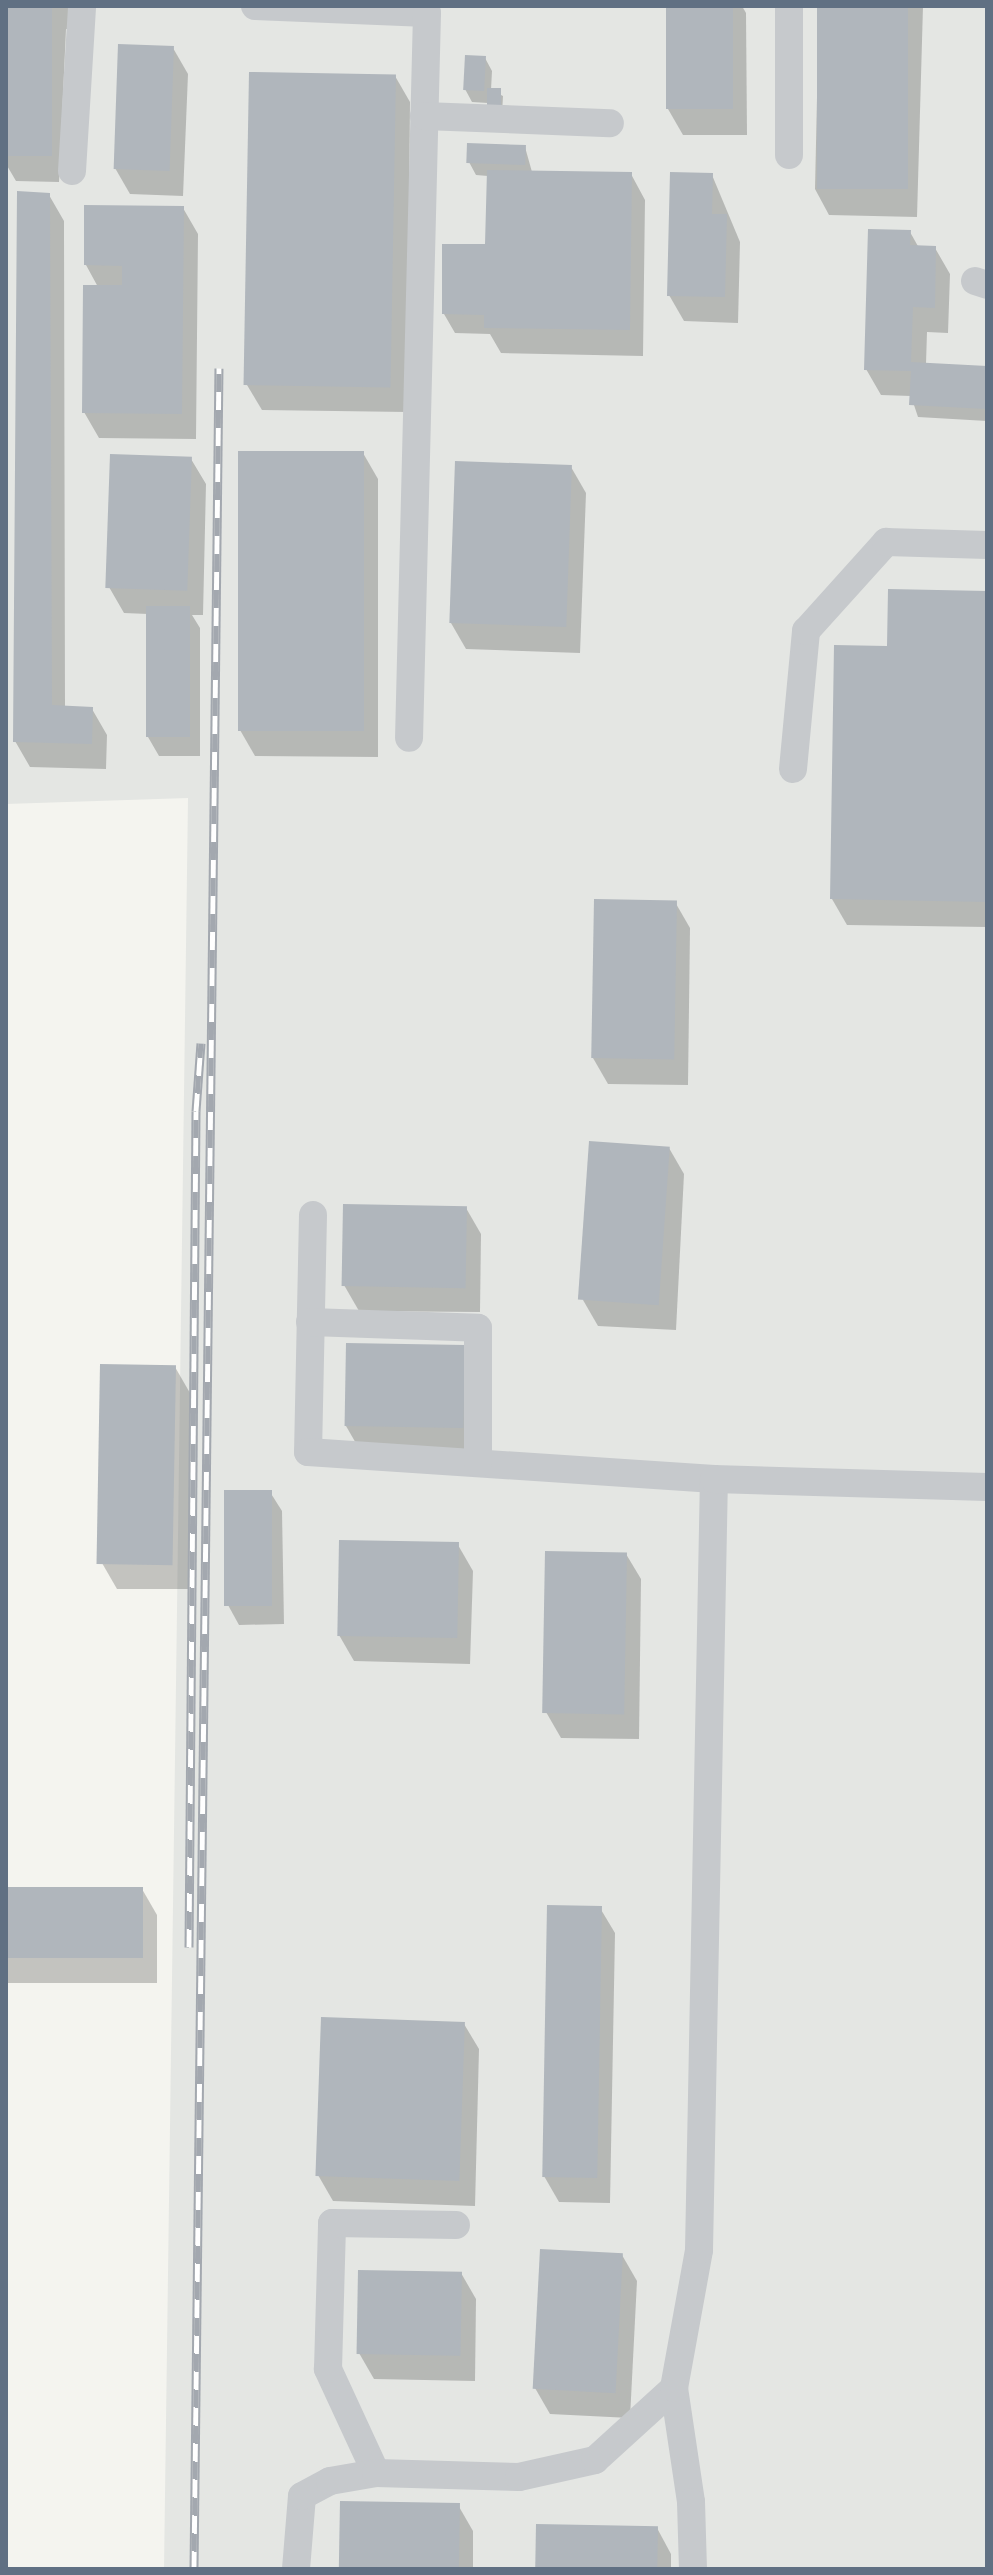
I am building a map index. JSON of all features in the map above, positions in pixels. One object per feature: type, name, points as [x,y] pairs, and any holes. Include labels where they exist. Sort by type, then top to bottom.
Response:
[{"type":"lane","points":[[72,171],[82,6]]},
{"type":"lane","points":[[255,6],[430,8],[424,116],[409,738]]},
{"type":"lane","points":[[789,6],[789,155]]},
{"type":"lane","points":[[424,116],[610,123]]},
{"type":"lane","points":[[793,769],[806,631],[886,542],[987,545]]},
{"type":"lane","points":[[313,1215],[308,1452],[714,1479],[987,1487]]},
{"type":"lane","points":[[310,1322],[478,1328],[478,1463]]},
{"type":"lane","points":[[693,2569],[691,2502],[674,2388],[699,2250],[714,1479]]},
{"type":"lane","points":[[376,2473],[328,2369],[332,2223],[456,2225]]},
{"type":"lane","points":[[296,2569],[302,2496],[330,2481],[376,2473],[519,2477],[595,2460],[674,2388]]},
{"type":"shaded area","points":[[6,6],[987,6],[987,2569],[164,2569],[188,798],[6,804]]},
{"type":"building","points":[[6,6],[52,6],[52,156],[6,156]]},
{"type":"building","points":[[666,6],[733,6],[733,109],[666,109]]},
{"type":"building","points":[[817,6],[908,6],[908,189],[817,189]]},
{"type":"building","points":[[118,44],[174,46],[170,171],[114,169]]},
{"type":"building","points":[[465,55],[486,56],[484,91],[463,90]]},
{"type":"building","points":[[249,72],[396,75],[391,388],[244,385]]},
{"type":"building","points":[[487,88],[501,88],[501,108],[487,108]]},
{"type":"building","points":[[467,143],[526,145],[525,165],[466,163]]},
{"type":"building","points":[[487,170],[632,172],[630,330],[484,328],[484,315],[442,314],[442,244],[485,244]]},
{"type":"building","points":[[670,172],[713,173],[712,214],[727,214],[725,297],[667,296]]},
{"type":"building","points":[[17,191],[50,193],[52,705],[93,707],[92,744],[13,742]]},
{"type":"building","points":[[84,205],[184,206],[182,414],[82,413],[83,285],[122,285],[122,266],[84,265]]},
{"type":"building","points":[[868,229],[911,230],[910,245],[936,246],[935,308],[913,307],[911,362],[987,366],[987,409],[909,405],[911,371],[864,370]]},
{"type":"building","points":[[238,451],[364,451],[364,731],[238,731]]},
{"type":"building","points":[[110,454],[192,457],[187,591],[105,588]]},
{"type":"building","points":[[455,461],[572,465],[566,627],[449,623]]},
{"type":"building","points":[[888,589],[987,591],[987,902],[830,899],[834,645],[887,646]]},
{"type":"building","points":[[146,606],[190,606],[190,737],[146,737]]},
{"type":"building","points":[[594,899],[677,900],[674,1059],[591,1058]]},
{"type":"building","points":[[589,1141],[670,1147],[659,1305],[578,1300]]},
{"type":"building","points":[[343,1204],[467,1206],[466,1288],[342,1286]]},
{"type":"building","points":[[346,1343],[465,1345],[464,1428],[345,1426]]},
{"type":"building","points":[[100,1364],[176,1365],[172,1565],[97,1564]]},
{"type":"building","points":[[224,1490],[272,1490],[272,1606],[224,1606]]},
{"type":"building","points":[[339,1540],[459,1542],[457,1638],[337,1636]]},
{"type":"building","points":[[545,1551],[627,1552],[624,1714],[542,1713]]},
{"type":"building","points":[[6,1887],[143,1887],[143,1958],[6,1958]]},
{"type":"building","points":[[547,1905],[602,1906],[597,2178],[542,2177]]},
{"type":"building","points":[[321,2017],[465,2022],[459,2181],[315,2176]]},
{"type":"building","points":[[540,2249],[623,2253],[616,2393],[533,2389]]},
{"type":"building","points":[[358,2270],[462,2272],[461,2356],[357,2354]]},
{"type":"building","points":[[340,2501],[460,2503],[459,2569],[339,2569]]},
{"type":"building","points":[[536,2524],[658,2526],[657,2569],[535,2569]]},
{"type":"railway","points":[[194,2569],[219,368]]},
{"type":"railway","points":[[189,1947],[196,1111],[201,1043]]}]
